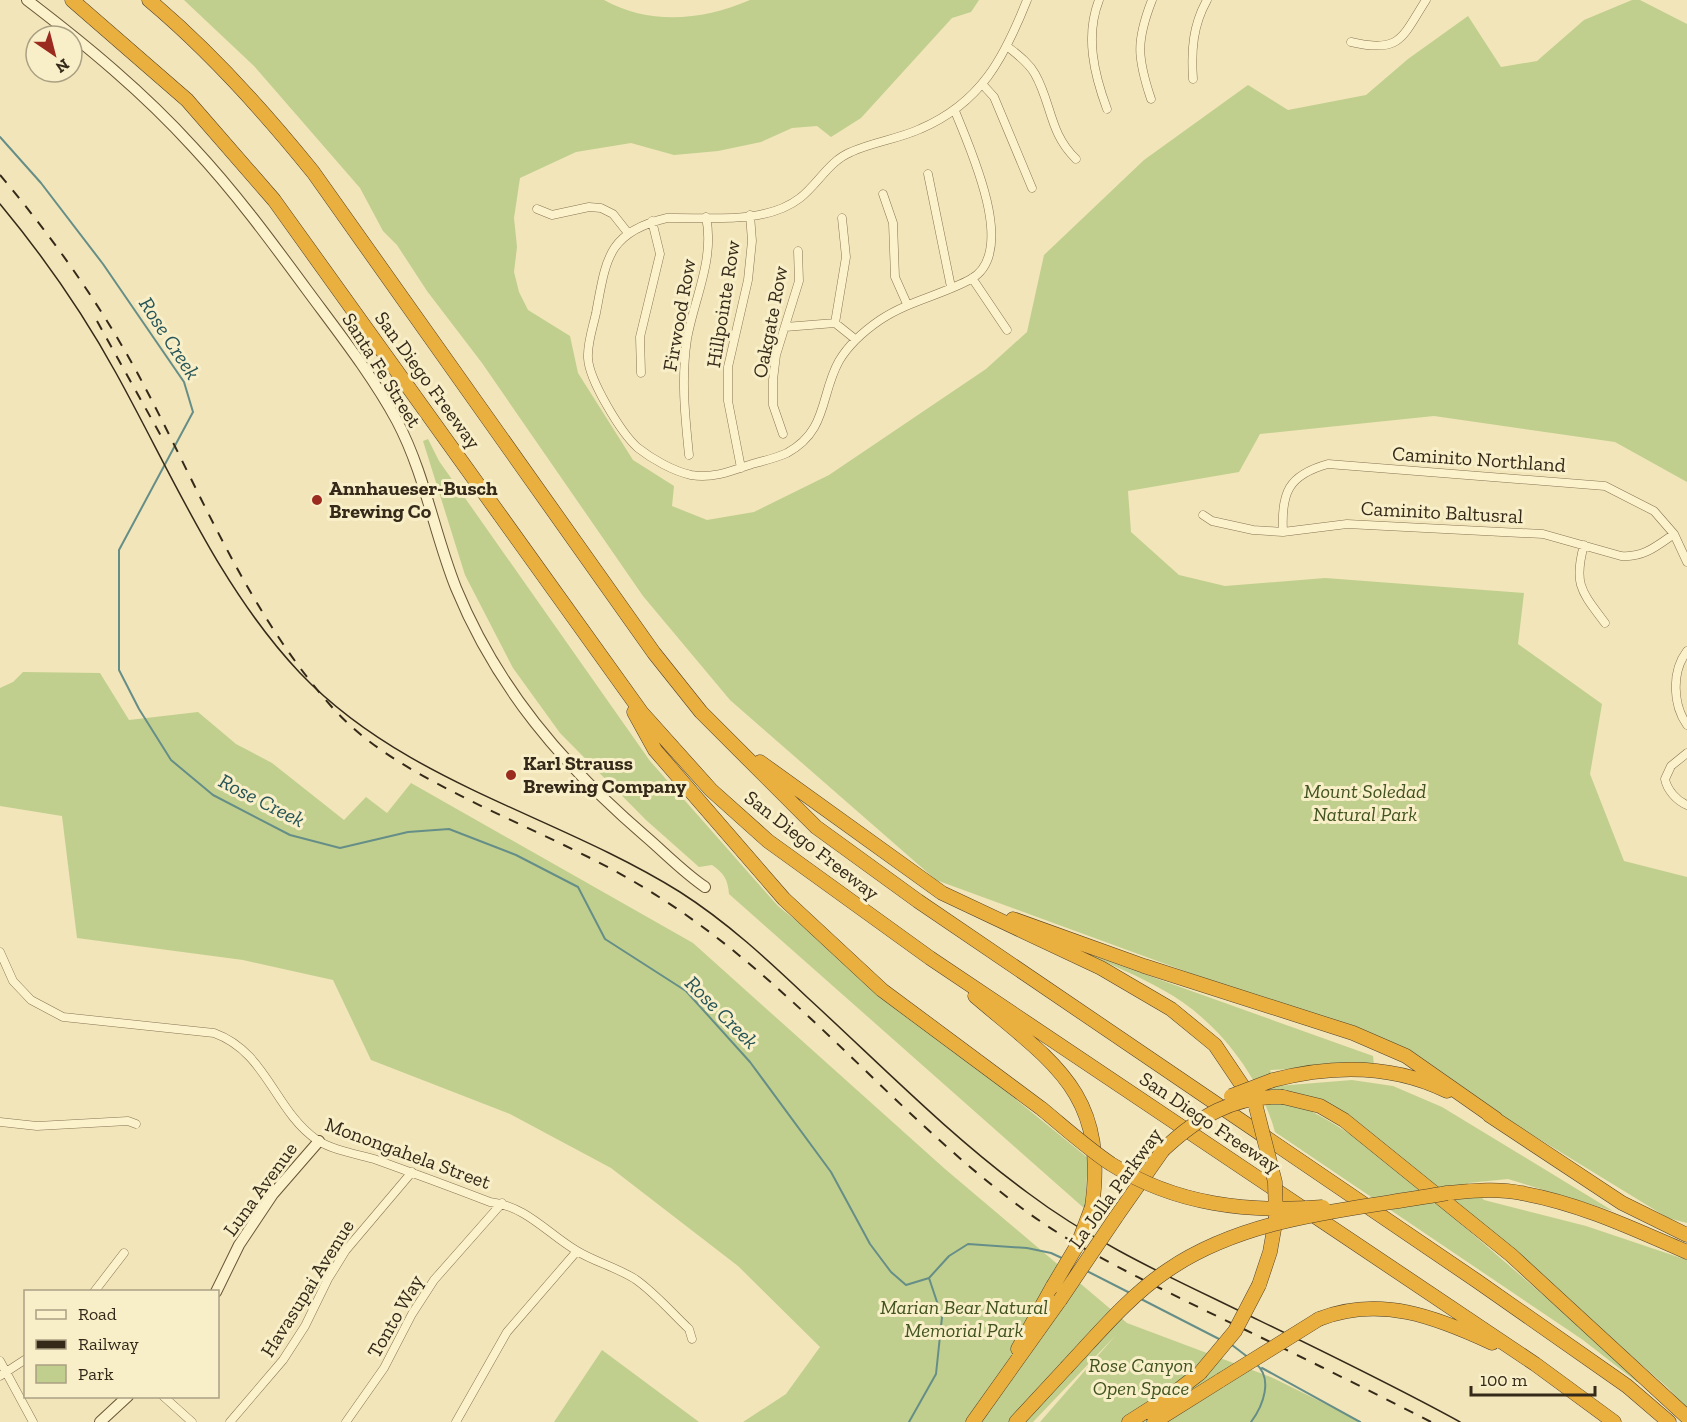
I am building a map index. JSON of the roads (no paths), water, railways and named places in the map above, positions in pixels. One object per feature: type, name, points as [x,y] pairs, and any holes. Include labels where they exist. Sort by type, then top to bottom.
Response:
[{"type":"highway","name":"San Diego Freeway","points":[[72,0],[187,100],[274,200],[642,712],[711,790],[768,841],[930,958],[1535,1364],[1614,1422]]},
{"type":"highway","name":"San Diego Freeway","points":[[149,0],[221,64],[314,172],[654,653],[723,735],[816,827],[937,914],[1478,1281],[1627,1386],[1669,1422]]},
{"type":"highway","points":[[609,666],[655,750],[784,899],[882,990],[1042,1109],[1110,1163],[1153,1186],[1184,1197],[1232,1208],[1279,1211],[1403,1201]]},
{"type":"highway","points":[[723,735],[942,894],[1101,968],[1171,1009],[1215,1045],[1256,1107],[1274,1173],[1276,1218],[1270,1252],[1259,1285],[1235,1331],[1200,1372],[1173,1394],[1129,1422]]},
{"type":"highway","points":[[942,894],[1144,966],[1353,1033],[1413,1060],[1496,1119]]},
{"type":"highway","points":[[930,958],[1061,1072],[1074,1090],[1091,1127],[1097,1166],[1092,1207],[1078,1244],[984,1408],[973,1422]]},
{"type":"highway","name":"La Jolla Parkway","points":[[984,1408],[1163,1150],[1187,1124],[1220,1101],[1273,1080],[1300,1073],[1351,1068],[1400,1074],[1431,1083],[1471,1102],[1622,1203],[1687,1235]]},
{"type":"highway","points":[[1163,1150],[1192,1126],[1227,1105],[1257,1097],[1283,1097],[1320,1106],[1344,1120],[1511,1255],[1687,1417]]},
{"type":"highway","points":[[1016,1422],[1144,1287],[1168,1269],[1217,1242],[1267,1226],[1403,1201],[1475,1191],[1521,1192],[1584,1210],[1687,1252]]},
{"type":"highway","points":[[1154,1422],[1319,1319],[1365,1308],[1385,1308],[1420,1314],[1449,1323],[1535,1364]]},
{"type":"street","name":"Santa Fe Street","points":[[27,0],[80,40],[162,114],[250,214],[322,310],[397,422],[422,480],[443,554],[457,590],[505,683],[541,734],[570,767],[604,801],[705,886]]},
{"type":"street","points":[[955,111],[977,167],[991,221],[992,248],[983,269],[972,278],[907,304],[855,339],[838,363],[822,416],[810,435],[787,453],[710,477],[687,474],[658,461],[637,446],[599,393],[587,356],[606,261],[610,252],[628,233],[652,221],[667,218],[764,214],[785,207],[801,197],[832,164],[849,152],[920,129],[955,111],[982,85],[1008,47],[1027,0]]},
{"type":"street","points":[[1099,0],[1092,26],[1092,46],[1099,85],[1107,109]]},
{"type":"street","points":[[1150,99],[1140,67],[1140,31],[1152,0]]},
{"type":"street","points":[[1193,79],[1191,53],[1196,24],[1207,0]]},
{"type":"street","points":[[1351,42],[1375,48],[1401,39],[1426,0]]},
{"type":"street","points":[[1008,47],[1027,63],[1036,75],[1056,133],[1076,159]]},
{"type":"street","points":[[982,85],[994,97],[1032,188]]},
{"type":"street","points":[[928,174],[938,208],[951,287]]},
{"type":"street","points":[[883,195],[893,223],[895,277],[907,304]]},
{"type":"street","points":[[537,209],[552,215],[589,207],[601,208],[613,214],[628,233]]},
{"type":"street","name":"Hillpointe Row","points":[[741,468],[728,401],[728,367],[748,280],[752,241],[750,215]]},
{"type":"street","name":"Firwood Row","points":[[688,455],[683,369],[688,336],[707,262],[706,217]]},
{"type":"street","points":[[835,323],[846,257],[842,218]]},
{"type":"street","points":[[641,373],[640,337],[660,254],[652,221]]},
{"type":"street","name":"Oakgate Row","points":[[783,434],[773,405],[773,380],[776,355],[799,281],[798,251]]},
{"type":"street","points":[[972,278],[1007,330]]},
{"type":"street","points":[[785,327],[835,323],[855,339]]},
{"type":"street","name":"Caminito Northland","points":[[1283,532],[1285,495],[1299,476],[1308,470],[1328,464],[1605,486],[1654,511],[1674,534],[1687,562]]},
{"type":"street","name":"Caminito Baltusral","points":[[1203,515],[1212,521],[1253,530],[1283,532],[1347,524],[1543,534],[1634,557],[1649,551],[1674,534]]},
{"type":"street","points":[[1584,545],[1577,568],[1578,578],[1584,596],[1605,623]]},
{"type":"street","points":[[1687,651],[1676,680],[1679,714],[1687,725]]},
{"type":"street","points":[[1687,753],[1671,766],[1665,779],[1666,786],[1680,802],[1687,805]]},
{"type":"street","name":"Monongahela Street","points":[[0,952],[13,981],[31,1000],[63,1017],[214,1033],[234,1042],[258,1063],[294,1119],[319,1141],[412,1172],[490,1202],[502,1203],[539,1221],[577,1251],[614,1267],[637,1281],[689,1329],[692,1339]]},
{"type":"street","points":[[0,1122],[38,1126],[128,1120],[136,1124]]},
{"type":"street","name":"Luna Avenue","points":[[217,1290],[239,1245],[273,1194],[319,1141]]},
{"type":"street","name":"Havasupai Avenue","points":[[230,1422],[283,1360],[305,1326],[328,1279],[346,1250],[412,1172]]},
{"type":"street","name":"Tonto Way","points":[[346,1422],[384,1368],[412,1314],[434,1280],[502,1203]]},
{"type":"street","points":[[456,1422],[507,1332],[577,1251]]},
{"type":"street","points":[[96,1290],[124,1254]]},
{"type":"street","points":[[3,1374],[24,1360]]},
{"type":"street","points":[[0,1361],[3,1374],[33,1422]]},
{"type":"street","points":[[100,1422],[126,1398]]},
{"type":"street","points":[[165,1398],[192,1422]]},
{"type":"waterway","name":"Rose Creek","points":[[0,137],[41,183],[103,264],[184,382],[193,412],[119,550],[119,670],[139,709],[171,760],[213,795],[290,835],[340,848],[408,832],[449,829],[516,855],[578,887],[605,939],[686,991],[750,1062],[831,1172],[870,1244],[891,1272],[906,1285],[929,1278],[949,1256],[968,1244],[1027,1248],[1051,1253],[1064,1259]]},
{"type":"waterway","points":[[1085,1270],[1130,1293]]},
{"type":"waterway","points":[[909,1422],[936,1374],[942,1317],[929,1278]]},
{"type":"waterway","points":[[1141,1299],[1221,1340]]},
{"type":"waterway","points":[[1232,1345],[1249,1358]]},
{"type":"waterway","points":[[1251,1422],[1265,1392],[1264,1376],[1255,1363]]},
{"type":"waterway","points":[[1262,1368],[1360,1422]]},
{"type":"tram line","points":[[0,204],[32,244],[90,329],[199,529],[245,604],[271,640],[300,673],[341,711],[386,743],[433,770],[482,795],[583,840],[680,892],[731,929],[762,956],[970,1147],[1028,1193],[1072,1223],[1142,1263],[1369,1374],[1460,1422]]},
{"type":"railway","points":[[0,175],[57,247],[108,323],[139,376],[226,547],[274,630],[301,669],[331,706],[361,735],[394,759],[430,780],[589,857],[636,883],[707,930],[797,1006],[969,1166],[1059,1234],[1130,1273],[1431,1422]]},
{"type":"railway","points":[[97,321],[161,436]]},
{"type":"place","name":"Annhaueser-Busch Brewing Co","points":[[317,500]]},
{"type":"place","name":"Karl Strauss Brewing Company","points":[[511,775]]},
{"type":"park label","name":"Mount Soledad Natural Park","points":[[1365,802]]},
{"type":"park label","name":"Marian Bear Natural Memorial Park","points":[[964,1318]]},
{"type":"park label","name":"Rose Canyon Open Space","points":[[1141,1376]]}]
